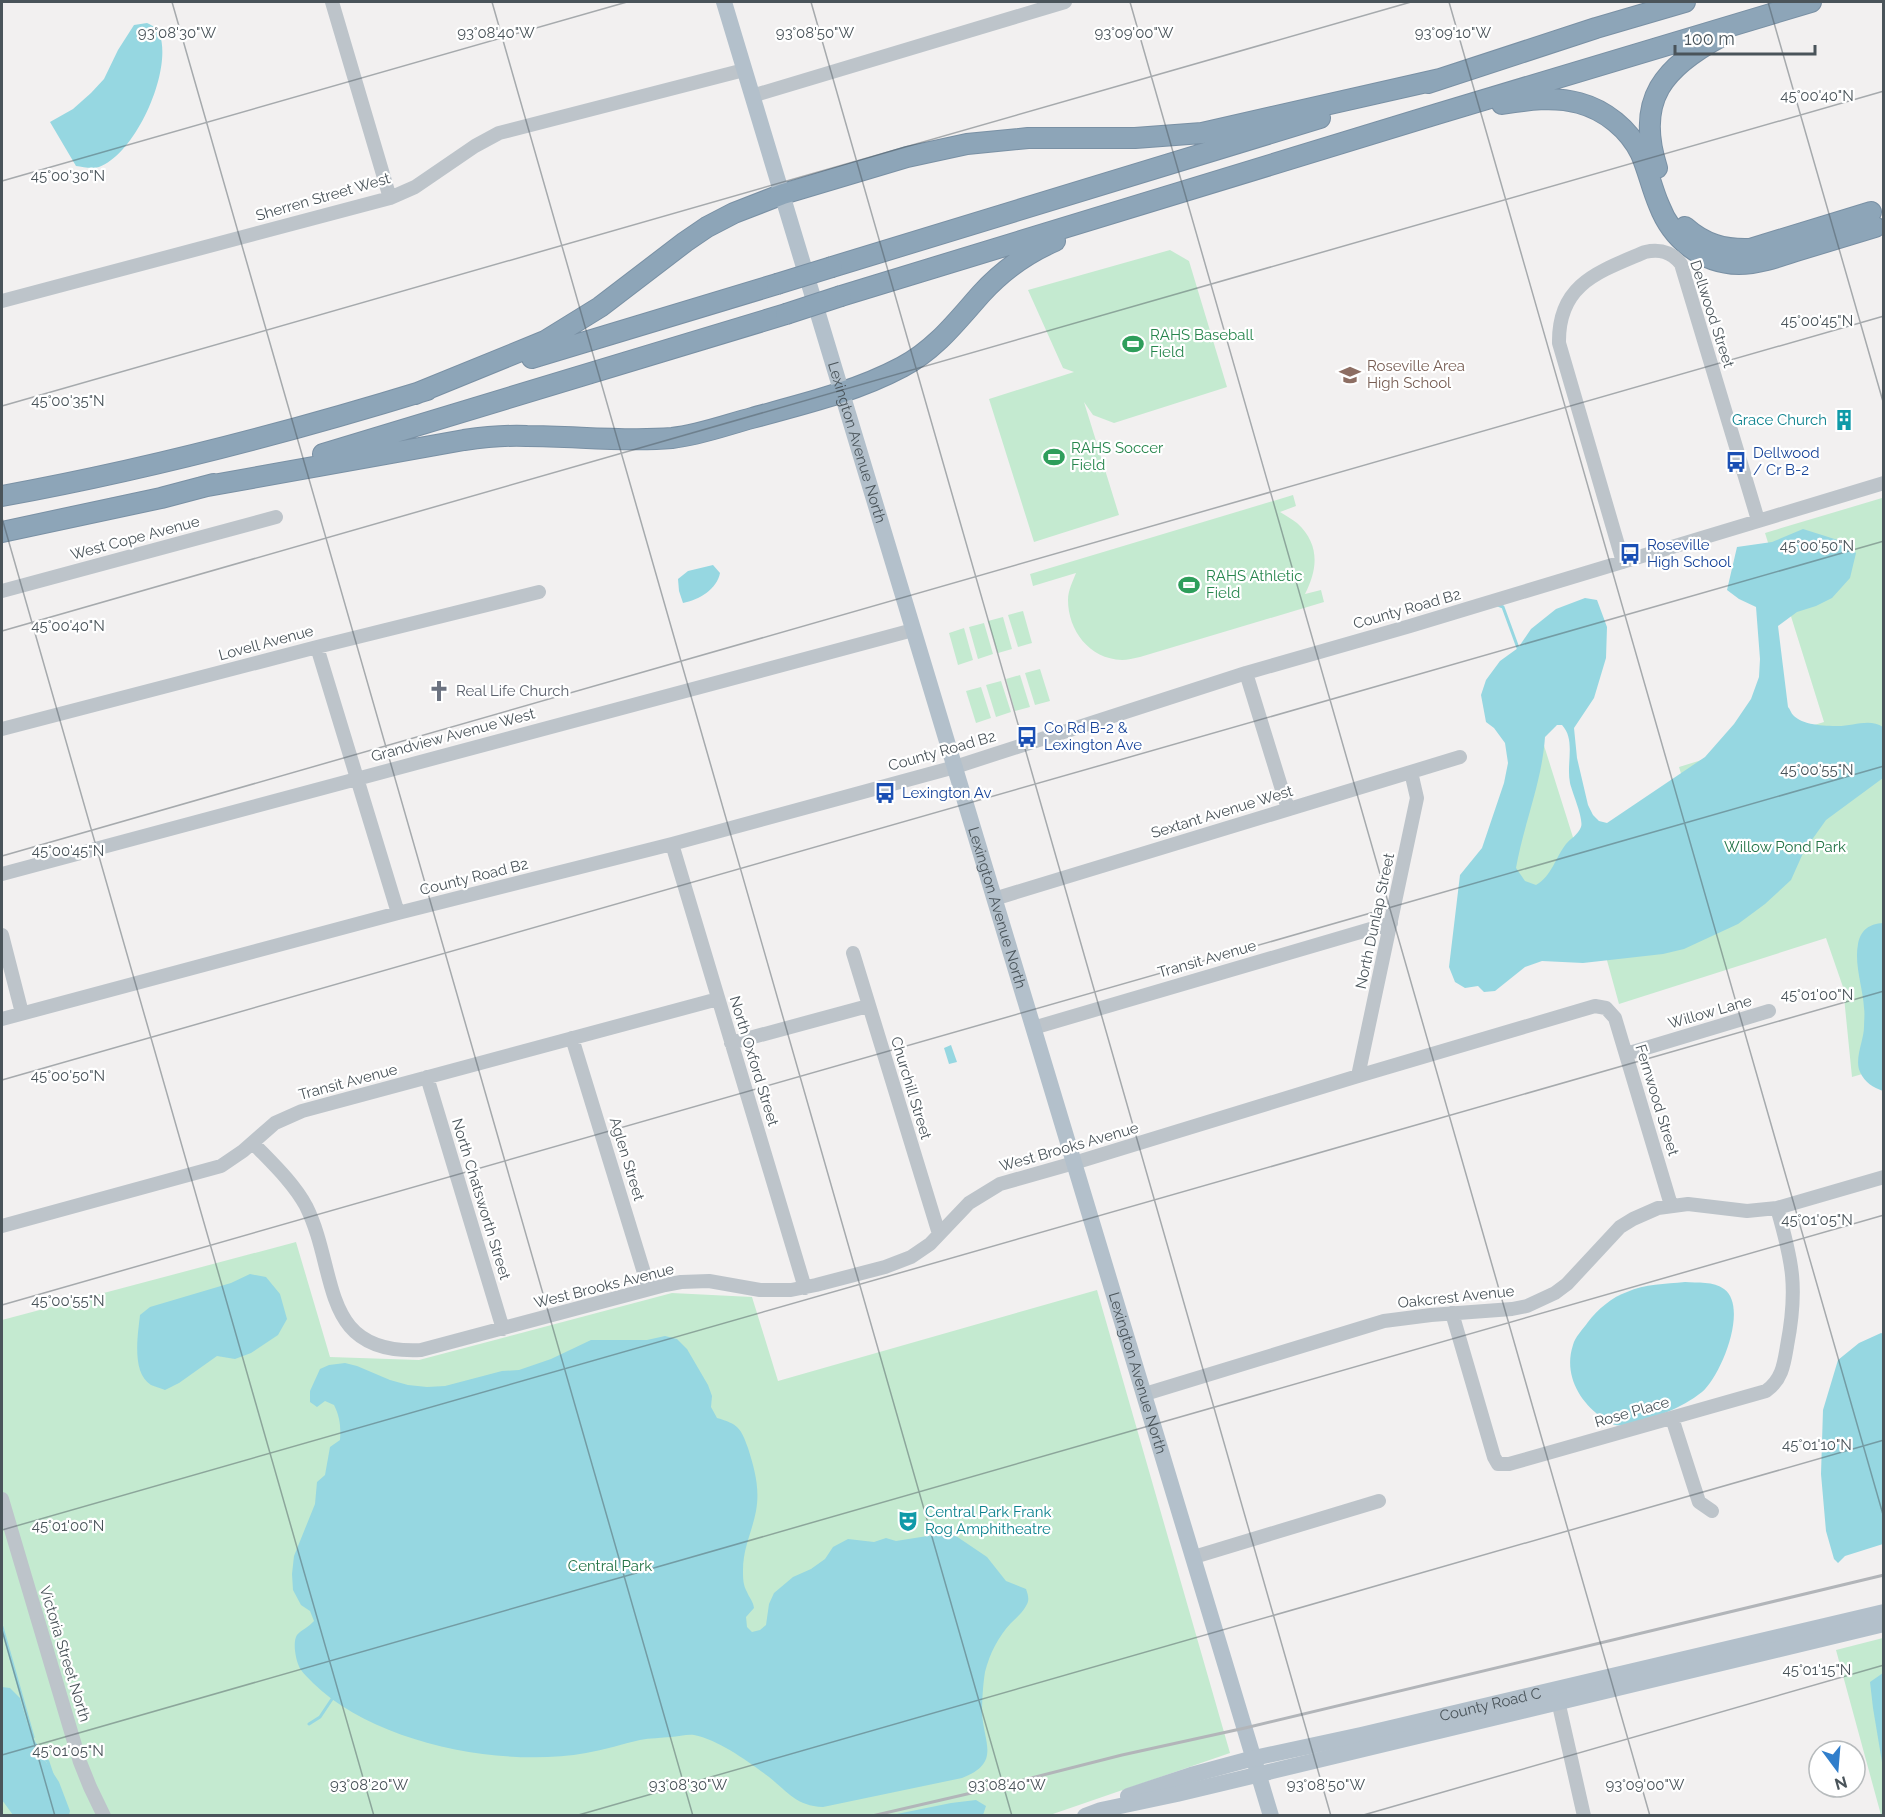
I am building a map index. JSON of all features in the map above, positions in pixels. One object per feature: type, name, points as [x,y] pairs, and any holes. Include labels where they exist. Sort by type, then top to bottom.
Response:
[{"type":"highway","points":[[2,496],[160,463],[323,421],[415,394],[1319,118],[1596,28],[1685,2]]},
{"type":"highway","points":[[2,532],[161,498],[338,450],[1811,2]]},
{"type":"highway","points":[[1782,10],[1706,45],[1682,61],[1664,81],[1651,109],[1649,136],[1652,153],[1668,201],[1676,216],[1692,233],[1713,245],[1736,250],[1878,218]]},
{"type":"highway","points":[[415,394],[545,341],[600,307],[707,227],[734,213],[783,194],[907,157],[967,144],[1028,138],[1135,138],[1202,132],[1440,79]]},
{"type":"highway","points":[[1437,114],[1551,99],[1579,103],[1604,113],[1625,130],[1641,153],[1668,226],[1690,248],[1714,260],[1734,264],[1754,263],[1878,218]]},
{"type":"highway","points":[[202,487],[494,436],[651,439],[682,436],[842,393],[882,377],[922,354],[951,329],[982,292],[1018,261],[1047,244],[1137,206]]},
{"type":"main road","name":"Lexington Avenue North","points":[[724,2],[1271,1815]]},
{"type":"main road","name":"County Road C","points":[[1557,1696],[1884,1612]]},
{"type":"main road","name":"County Road C","points":[[1093,1813],[1124,1797],[1157,1785],[1256,1766],[1362,1735],[1557,1696],[1884,1624]]},
{"type":"street","points":[[332,2],[390,198]]},
{"type":"street","points":[[752,96],[1065,2]]},
{"type":"street","name":"Sherren Street West","points":[[2,301],[390,198],[415,187],[475,146],[500,133],[744,70]]},
{"type":"street","name":"Dellwood Street","points":[[1623,561],[1558,343],[1558,328],[1563,310],[1582,284],[1594,275],[1645,252],[1653,250],[1666,252],[1681,264],[1758,520]]},
{"type":"street","name":"County Road B2","points":[[2,1019],[398,913],[672,844],[955,767],[1246,673],[1884,483]]},
{"type":"street","name":"West Cope Avenue","points":[[2,591],[276,517]]},
{"type":"street","name":"Lovell Avenue","points":[[2,729],[539,592]]},
{"type":"street","name":"Grandview Avenue West","points":[[2,874],[913,630]]},
{"type":"street","points":[[317,647],[398,913]]},
{"type":"street","points":[[1246,673],[1288,809]]},
{"type":"street","name":"Sextant Avenue West","points":[[994,899],[1460,757]]},
{"type":"street","name":"North Dunlap Street","points":[[1358,1076],[1417,798],[1411,772]]},
{"type":"street","name":"North Oxford Street","points":[[672,844],[805,1288]]},
{"type":"street","name":"Transit Avenue","points":[[1033,1028],[1391,923]]},
{"type":"street","points":[[2,936],[22,1013]]},
{"type":"street","name":"Churchill Street","points":[[853,953],[939,1234]]},
{"type":"street","name":"Transit Avenue","points":[[2,1226],[207,1171],[233,1160],[287,1116],[718,999]]},
{"type":"street","points":[[731,1042],[868,1006]]},
{"type":"street","name":"West Brooks Avenue","points":[[253,1143],[291,1184],[305,1206],[315,1228],[337,1304],[350,1328],[360,1337],[380,1347],[406,1351],[421,1350],[649,1289],[697,1281],[775,1291],[805,1288],[900,1262],[930,1244],[969,1203],[990,1189],[1011,1180],[1595,1006],[1606,1008]]},
{"type":"street","name":"Fernwood Street","points":[[1606,1008],[1615,1018],[1671,1205]]},
{"type":"street","name":"Willow Lane","points":[[1626,1054],[1769,1011]]},
{"type":"street","name":"Aglen Street","points":[[572,1038],[649,1289]]},
{"type":"street","name":"North Chatsworth Street","points":[[427,1077],[503,1329]]},
{"type":"street","name":"Oakcrest Avenue","points":[[1145,1394],[1361,1327],[1411,1317],[1512,1309],[1541,1300],[1567,1284],[1620,1227],[1645,1212],[1671,1205],[1688,1204],[1747,1211],[1777,1208],[1884,1177]]},
{"type":"street","name":"Rose Place","points":[[1452,1313],[1498,1464],[1509,1464],[1766,1391],[1774,1386],[1782,1372],[1794,1304],[1791,1261],[1777,1208]]},
{"type":"street","points":[[1672,1418],[1699,1502],[1712,1512]]},
{"type":"street","name":"Victoria Street North","points":[[2,1499],[80,1762],[104,1815]]},
{"type":"street","points":[[1194,1557],[1379,1502]]},
{"type":"street","points":[[1557,1696],[1584,1815]]},
{"type":"green space","name":"RAHS Baseball Field","points":[[1170,250],[1189,261],[1227,387],[1114,423],[1093,415],[1084,402],[1119,515],[1034,542],[989,399],[1074,372],[1063,368],[1028,290]]},
{"type":"green space","name":"RAHS Athletic Field","points":[[1293,495],[1296,506],[1280,512],[1297,523],[1310,539],[1314,566],[1305,594],[1321,590],[1324,602],[1140,657],[1122,660],[1110,658],[1090,648],[1076,632],[1068,600],[1076,573],[1033,586],[1030,574]]},
{"type":"green space","name":"Willow Pond Park","points":[[1882,498],[1884,503],[1883,1068],[1852,1077],[1843,987],[1826,938],[1619,1004],[1597,924],[1494,952],[1541,736],[1577,850],[1693,813],[1679,767],[1824,722],[1765,533]]},
{"type":"green space","points":[[1023,611],[1032,643],[1018,647],[1008,615]]},
{"type":"green space","points":[[1003,617],[1012,649],[998,653],[988,621]]},
{"type":"green space","points":[[984,623],[993,654],[978,659],[969,627]]},
{"type":"green space","points":[[964,628],[973,660],[958,665],[949,633]]},
{"type":"green space","points":[[1040,669],[1050,701],[1035,705],[1025,673]]},
{"type":"green space","points":[[1020,675],[1030,707],[1015,711],[1006,679]]},
{"type":"green space","points":[[1001,681],[1011,712],[996,717],[986,685]]},
{"type":"green space","points":[[981,687],[991,718],[976,723],[966,691]]},
{"type":"green space","name":"Central Park","points":[[296,1242],[330,1357],[419,1360],[672,1293],[752,1297],[778,1381],[1097,1290],[1230,1753],[1050,1815],[2,1815],[2,1320]]},
{"type":"green space","points":[[1883,1638],[1883,1815],[1881,1815],[1867,1764],[1867,1739],[1860,1739],[1836,1650]]},
{"type":"water","points":[[147,23],[159,33],[162,51],[161,69],[148,110],[126,146],[113,159],[96,168],[76,166],[50,122],[73,109],[91,93],[104,79],[118,50],[134,25]]},
{"type":"water","points":[[1803,529],[1844,542],[1856,553],[1850,578],[1832,598],[1797,612],[1778,626],[1788,707],[1792,714],[1802,721],[1820,725],[1873,723],[1883,727],[1883,778],[1826,820],[1804,851],[1791,880],[1765,904],[1738,924],[1684,949],[1663,954],[1583,963],[1542,961],[1525,967],[1495,991],[1484,992],[1478,986],[1465,988],[1455,982],[1449,967],[1460,875],[1482,848],[1504,783],[1508,763],[1505,743],[1494,728],[1486,722],[1481,695],[1486,680],[1500,661],[1518,648],[1531,629],[1556,609],[1585,598],[1597,600],[1607,627],[1606,658],[1594,698],[1574,728],[1577,758],[1588,805],[1599,821],[1607,823],[1705,757],[1734,724],[1751,699],[1759,677],[1760,659],[1756,607],[1727,590],[1737,547],[1772,542]],"holes":[[[1557,725],[1562,725],[1569,738],[1570,783],[1581,827],[1562,849],[1550,872],[1536,885],[1525,881],[1516,868],[1537,786],[1545,737]]]},
{"type":"water","points":[[713,565],[720,573],[715,584],[701,596],[683,603],[678,579],[688,571]]},
{"type":"water","points":[[1884,923],[1883,1091],[1867,1082],[1858,1067],[1864,1032],[1864,1013],[1857,952],[1859,939],[1864,931],[1870,926]]},
{"type":"water","points":[[951,1045],[957,1062],[949,1064],[944,1048]]},
{"type":"water","points":[[250,1274],[266,1277],[280,1294],[287,1319],[278,1335],[251,1353],[235,1359],[217,1356],[179,1383],[165,1390],[151,1385],[145,1379],[138,1363],[140,1315],[150,1307],[231,1283]]},
{"type":"water","points":[[1685,1282],[1720,1286],[1731,1298],[1734,1310],[1730,1341],[1717,1372],[1702,1392],[1676,1408],[1638,1422],[1623,1425],[1609,1423],[1585,1402],[1574,1384],[1570,1365],[1575,1339],[1596,1313],[1616,1297],[1641,1287]]},
{"type":"water","points":[[1881,1333],[1884,1334],[1883,1544],[1845,1556],[1838,1563],[1834,1559],[1826,1531],[1821,1474],[1823,1410],[1838,1360],[1859,1343]]},
{"type":"water","points":[[665,1336],[677,1339],[687,1349],[708,1385],[712,1396],[711,1407],[717,1418],[730,1422],[738,1428],[751,1456],[756,1480],[757,1503],[744,1554],[743,1573],[745,1587],[754,1608],[746,1617],[747,1627],[752,1632],[766,1625],[769,1604],[774,1593],[793,1577],[811,1569],[825,1559],[833,1547],[848,1539],[874,1542],[886,1538],[896,1541],[940,1534],[956,1536],[987,1557],[1006,1581],[1026,1589],[1027,1604],[998,1640],[985,1672],[982,1713],[987,1752],[982,1766],[974,1772],[962,1778],[823,1807],[814,1806],[793,1797],[733,1752],[694,1735],[644,1739],[593,1752],[553,1757],[479,1754],[442,1747],[370,1722],[339,1704],[301,1670],[295,1652],[296,1638],[314,1621],[310,1611],[301,1605],[293,1590],[294,1556],[315,1504],[317,1482],[325,1475],[330,1447],[340,1440],[340,1422],[334,1405],[325,1401],[317,1407],[310,1402],[310,1391],[320,1369],[345,1363],[408,1385],[445,1386],[502,1371],[519,1370],[551,1359],[591,1340],[647,1340]]},
{"type":"water","points":[[1883,1673],[1883,1768],[1870,1682]]},
{"type":"water","points":[[2,1687],[10,1688],[20,1698],[40,1753],[59,1782],[70,1811],[69,1815],[13,1815],[2,1800]]},
{"type":"water","points":[[976,1800],[986,1806],[983,1815],[892,1815],[951,1803]]},
{"type":"waterway","points":[[1498,605],[1503,607],[1518,648]]},
{"type":"waterway","points":[[2,1627],[33,1737]]},
{"type":"waterway","points":[[309,1724],[320,1717],[332,1699]]},
{"type":"waterway","points":[[35,1744],[48,1762],[52,1774]]},
{"type":"railway","points":[[872,1816],[1884,1575]]},
{"type":"place","name":"RAHS Baseball Field","points":[[1133,344]]},
{"type":"place","name":"Roseville Area High School","points":[[1350,375]]},
{"type":"place","name":"Grace Church","points":[[1844,420]]},
{"type":"place","name":"RAHS Soccer Field","points":[[1054,457]]},
{"type":"place","name":"Dellwood / Cr B-2","points":[[1736,462]]},
{"type":"place","name":"Roseville High School","points":[[1630,554]]},
{"type":"place","name":"RAHS Athletic Field","points":[[1189,585]]},
{"type":"place","name":"Real Life Church","points":[[439,691]]},
{"type":"place","name":"Co Rd B-2 & Lexington Ave","points":[[1027,737]]},
{"type":"place","name":"Lexington Av","points":[[885,793]]},
{"type":"place","name":"Central Park Frank Rog Amphitheatre","points":[[908,1521]]}]
